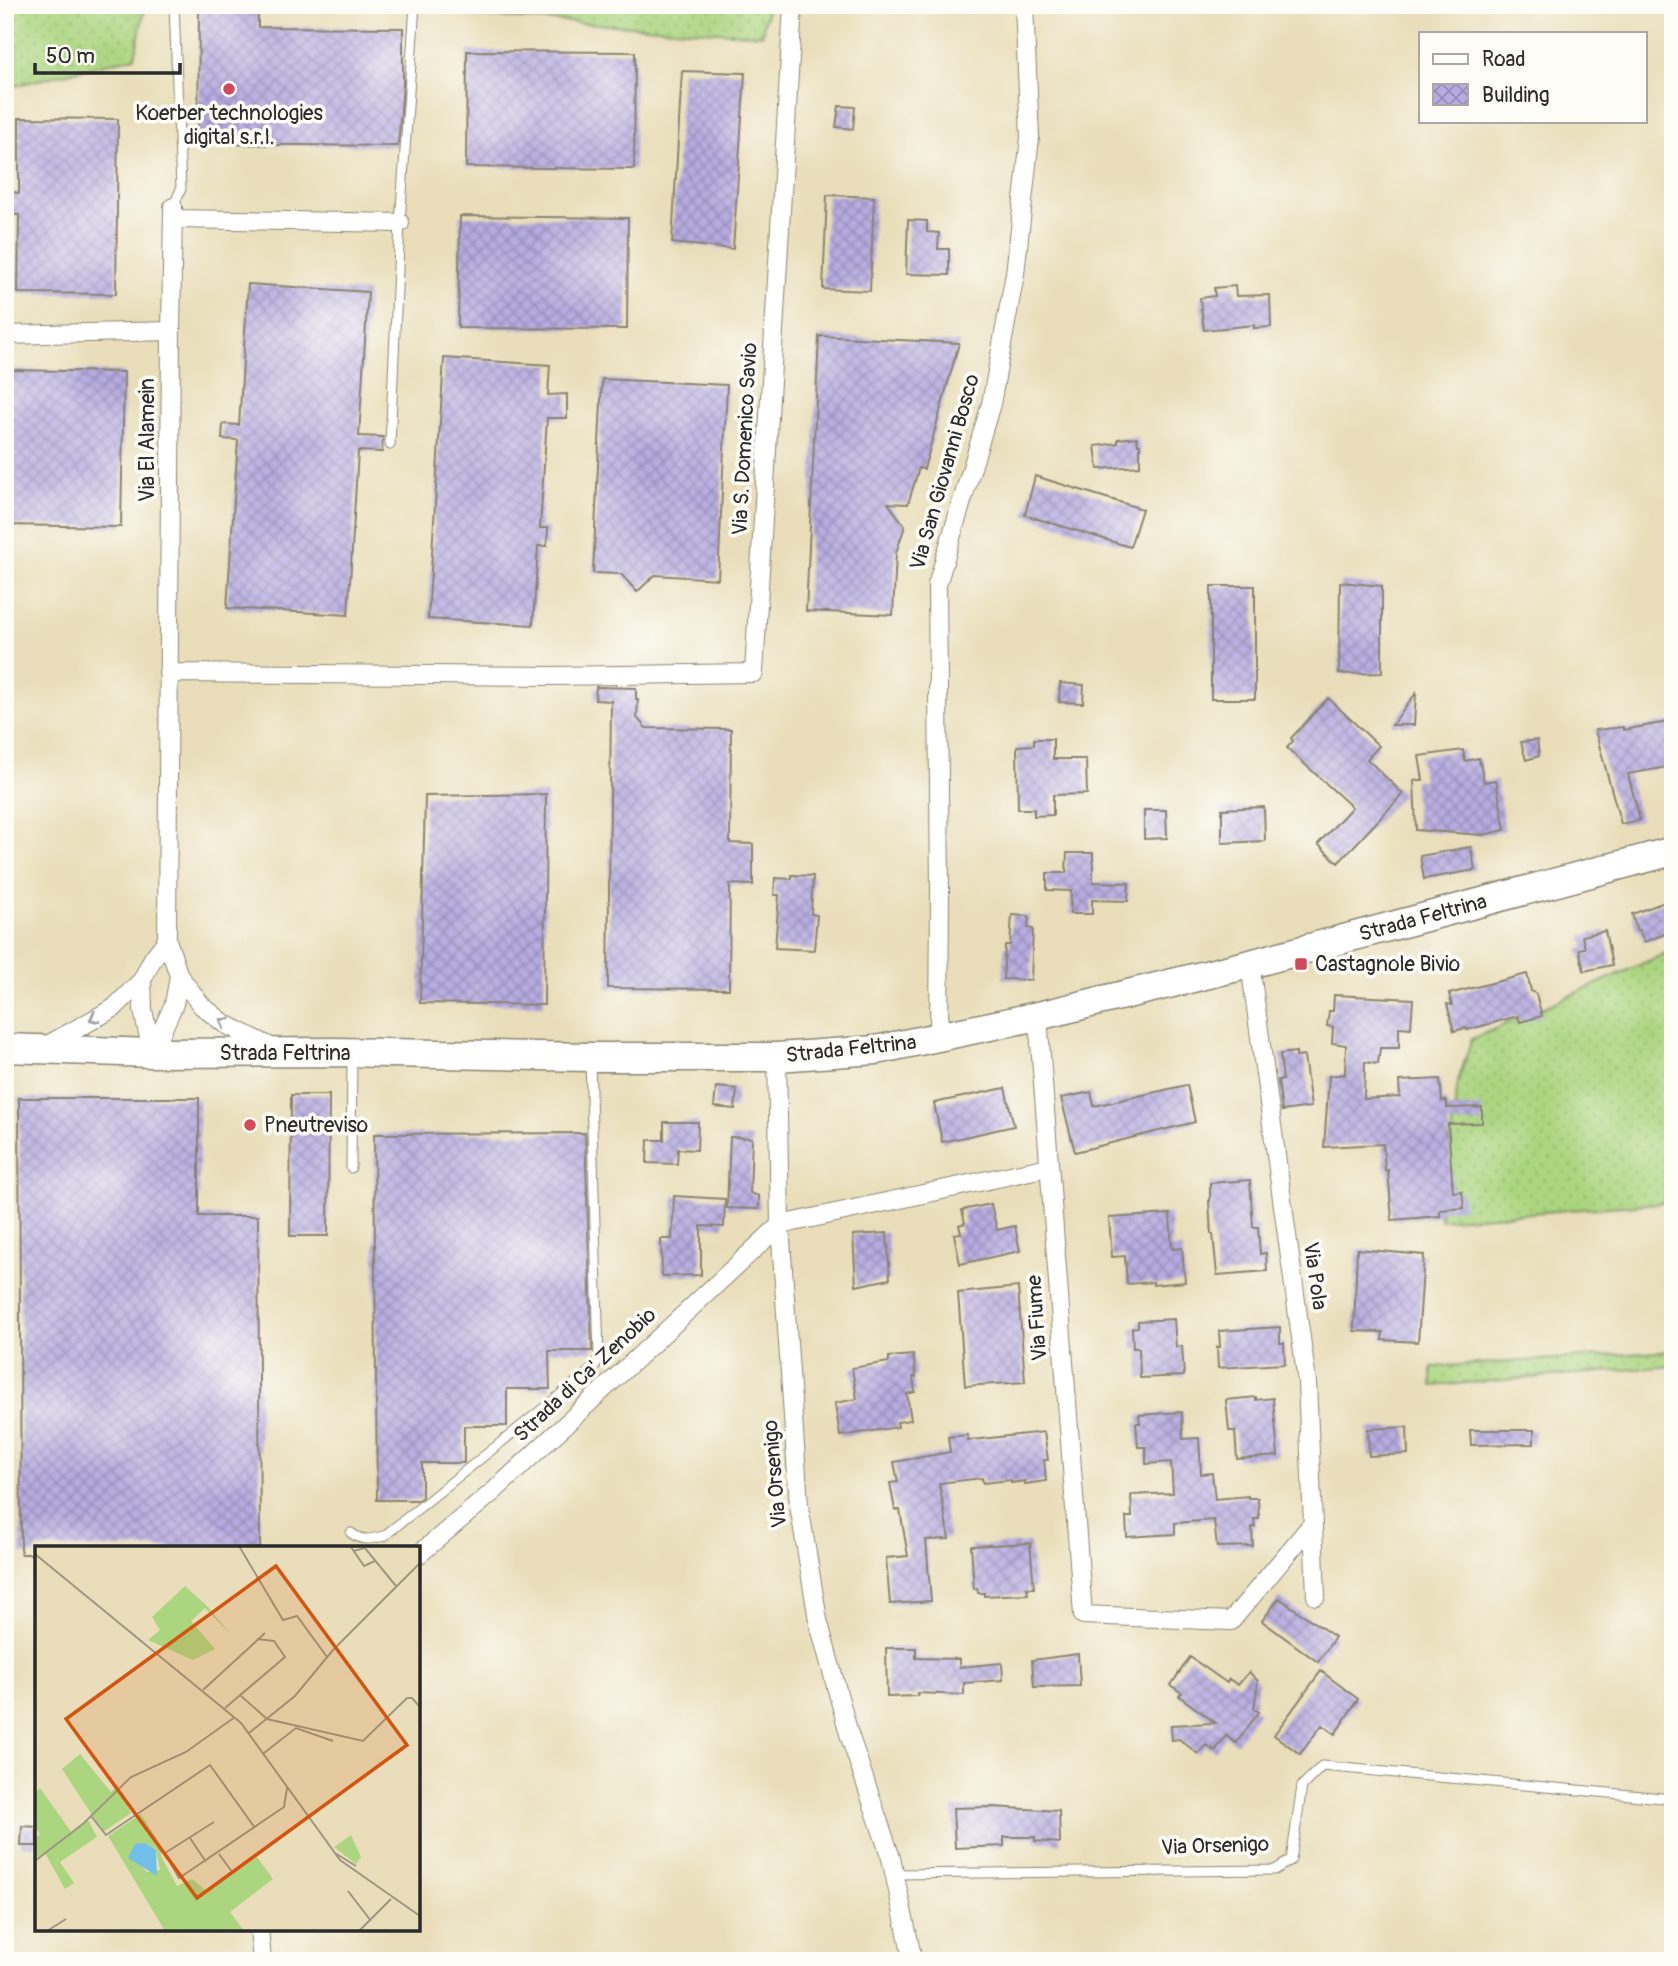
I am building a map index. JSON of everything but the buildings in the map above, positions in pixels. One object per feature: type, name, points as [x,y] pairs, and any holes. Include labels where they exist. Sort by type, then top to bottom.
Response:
[{"type":"main road","name":"Strada Feltrina","points":[[5,1048],[152,1053],[282,1052],[590,1057],[777,1057],[876,1050],[1038,1016],[1250,964],[1673,851]]},
{"type":"street","name":"Via S. Domenico Savio","points":[[168,673],[552,676],[754,673],[793,5]]},
{"type":"street","name":"Via San Giovanni Bosco","points":[[939,1038],[937,585],[991,404],[1014,274],[1030,137],[1024,5]]},
{"type":"street","points":[[173,213],[400,223]]},
{"type":"street","name":"Via El Alamein","points":[[173,213],[167,940],[179,976],[202,1006],[225,1024],[282,1052]]},
{"type":"street","points":[[5,335],[171,331]]},
{"type":"street","points":[[40,1049],[114,1008],[142,980],[153,958],[167,940]]},
{"type":"street","name":"Via Pola","points":[[1250,964],[1307,1382],[1316,1595]]},
{"type":"street","points":[[152,1053],[174,1004],[179,976]]},
{"type":"street","points":[[142,980],[143,1010],[152,1053]]},
{"type":"street","name":"Via Fiume","points":[[1038,1016],[1083,1615],[1231,1621],[1313,1523]]},
{"type":"street","name":"Via Orsenigo","points":[[777,1057],[780,1225],[799,1505],[818,1620],[849,1734],[891,1858],[913,1961]]},
{"type":"street","points":[[780,1225],[1048,1167]]},
{"type":"street","name":"Strada di Ca' Zenobio","points":[[420,1553],[494,1491],[780,1225]]},
{"type":"street","points":[[259,1931],[262,1961]]},
{"type":"lane","points":[[173,213],[181,189],[174,5]]},
{"type":"lane","points":[[390,445],[400,223],[415,5]]},
{"type":"lane","points":[[351,1168],[352,1053]]},
{"type":"lane","points":[[351,1533],[358,1539],[366,1540],[384,1536],[596,1367],[599,1356],[590,1057]]},
{"type":"lane","name":"Via Orsenigo","points":[[894,1874],[1275,1870],[1291,1860],[1302,1786],[1322,1766],[1673,1799]]},
{"type":"green space","points":[[5,5],[145,5],[135,57],[5,88]]},
{"type":"green space","points":[[461,5],[768,5],[762,35],[468,15]]},
{"type":"green space","points":[[1673,950],[1673,1202],[1440,1220],[1458,1081],[1472,1039]]},
{"type":"green space","points":[[1673,1351],[1673,1366],[1432,1386],[1432,1367]]},
{"type":"place","name":"Koerber technologies digital s.r.l.","points":[[229,89]]},
{"type":"place","name":"Castagnole Bivio","points":[[1301,964]]},
{"type":"place","name":"Pneutreviso","points":[[250,1125]]}]
